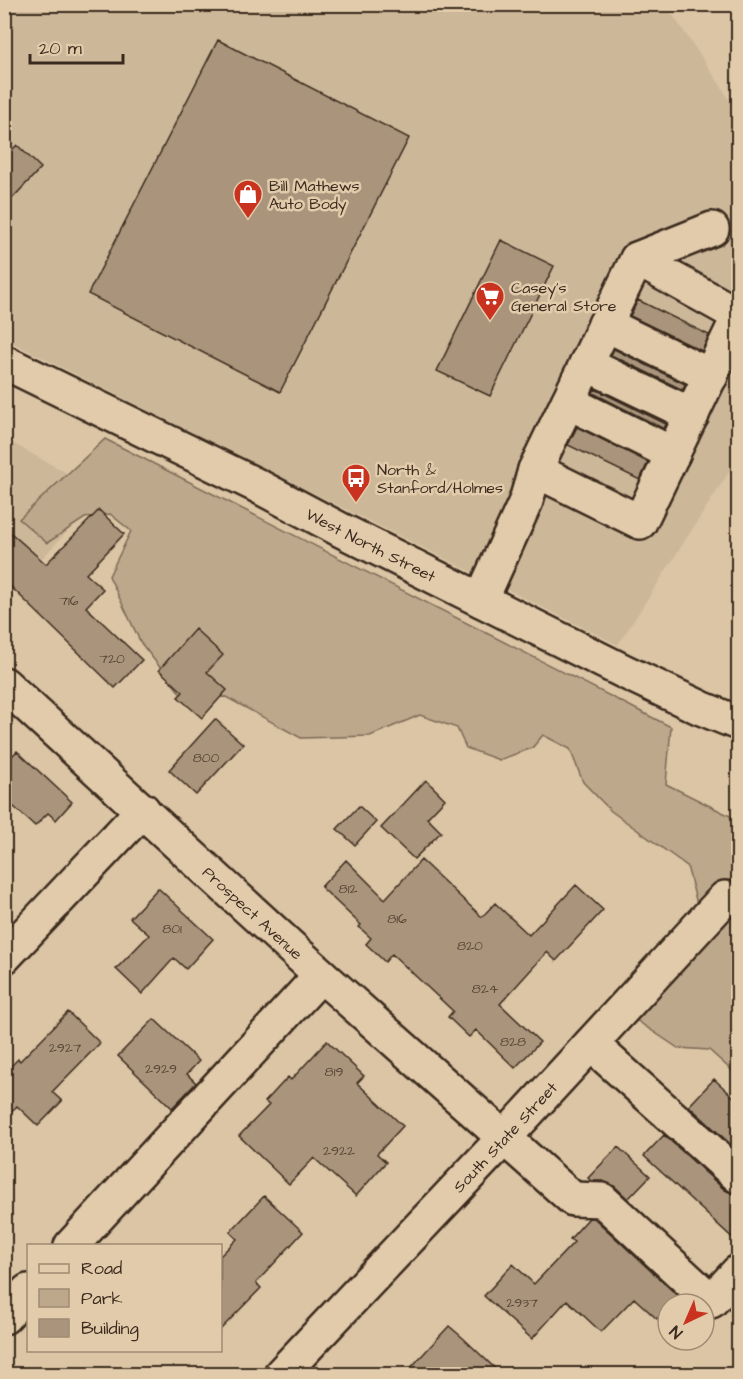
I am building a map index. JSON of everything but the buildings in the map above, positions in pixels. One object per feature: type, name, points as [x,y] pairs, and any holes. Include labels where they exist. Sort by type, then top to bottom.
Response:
[{"type":"street","points":[[481,600],[526,501],[535,470],[637,259],[712,229]]},
{"type":"street","points":[[535,470],[640,522],[711,376],[738,316],[637,259]]},
{"type":"street","points":[[605,324],[711,376]]},
{"type":"street","name":"West North Street","points":[[4,362],[256,485],[623,671],[700,708],[738,723]]},
{"type":"street","points":[[586,364],[692,415]]},
{"type":"street","points":[[568,402],[673,454]]},
{"type":"street","name":"Prospect Avenue","points":[[4,684],[321,975],[573,1199],[602,1200],[711,1301],[738,1272]]},
{"type":"street","points":[[4,957],[143,810]]},
{"type":"street","name":"South State Street","points":[[281,1374],[505,1137],[725,898]]},
{"type":"street","points":[[71,1244],[321,975]]},
{"type":"street","points":[[591,1044],[738,1176]]},
{"type":"street","points":[[4,1317],[27,1292]]},
{"type":"shaded area","points":[[5,5],[666,5],[723,89],[738,117],[738,458],[618,645],[5,339]]},
{"type":"shaded area","points":[[5,439],[103,493],[5,598]]},
{"type":"green space","points":[[105,439],[671,727],[666,784],[738,820],[738,1076],[709,1050],[678,1048],[636,1020],[652,987],[697,936],[696,900],[687,866],[611,811],[583,782],[570,749],[543,735],[532,748],[499,760],[466,748],[457,728],[420,715],[370,736],[301,738],[226,697],[184,698],[141,643],[109,576],[131,531],[110,514],[85,518],[47,543],[19,519]]},
{"type":"place","name":"Bill Mathews Auto Body","points":[[248,220]]},
{"type":"place","name":"Casey's General Store","points":[[490,322]]},
{"type":"place","name":"North & Stanford/Holmes","points":[[356,504]]}]
